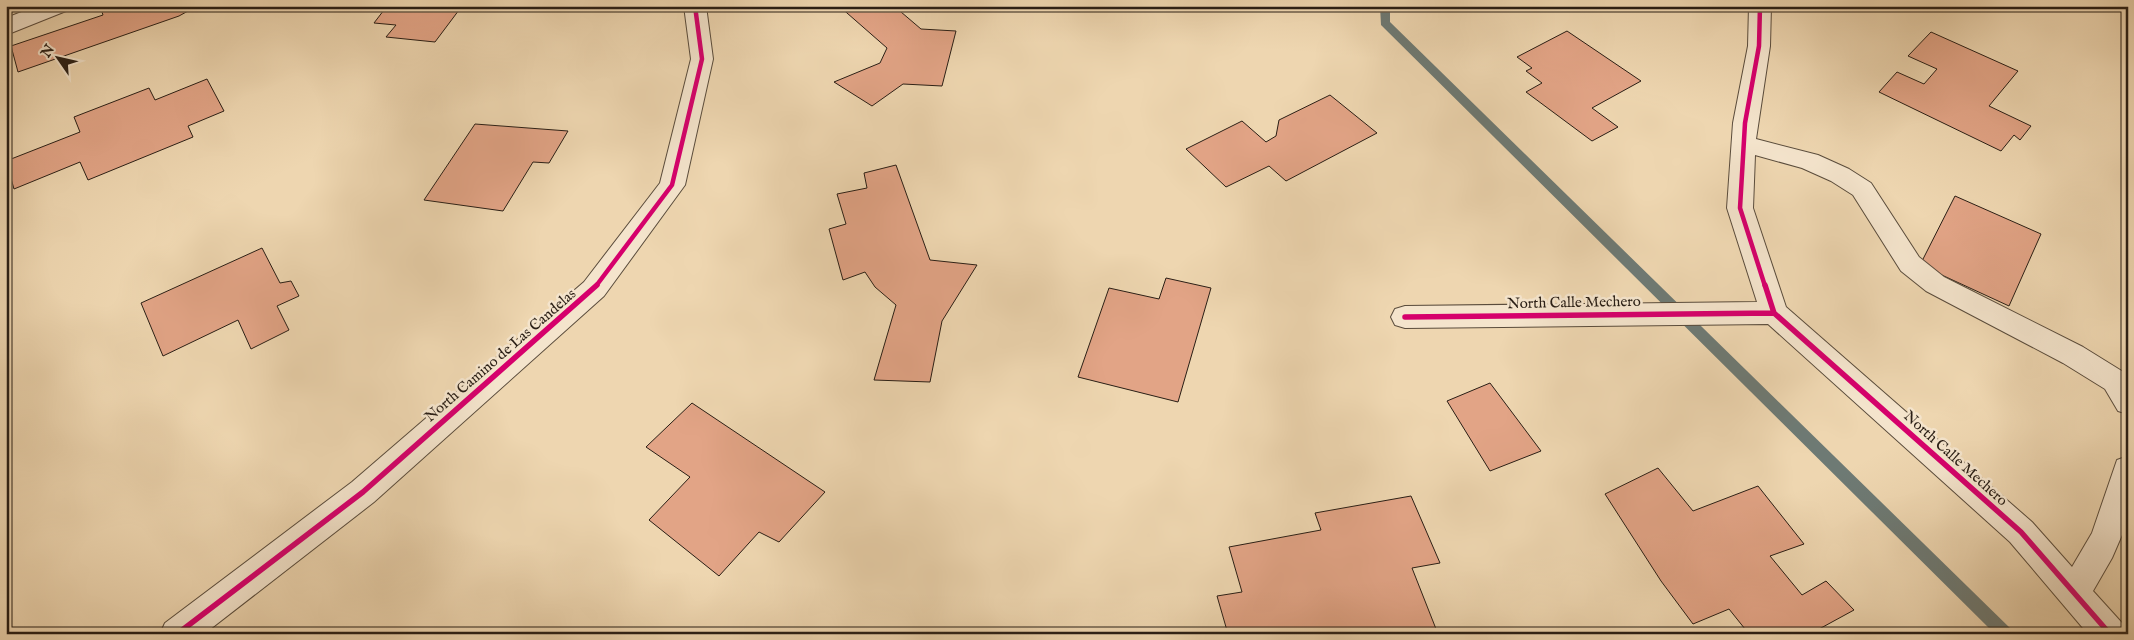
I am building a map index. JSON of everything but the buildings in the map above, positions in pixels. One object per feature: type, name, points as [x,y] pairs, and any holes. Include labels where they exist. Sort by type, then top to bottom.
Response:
[{"type":"street","points":[[6,28],[11,24],[58,6]]},
{"type":"street","name":"North Camino de Las Candelas","points":[[177,634],[363,492],[594,289],[672,185],[702,59],[695,6]]},
{"type":"street","points":[[1760,6],[1759,46],[1745,123],[1740,208],[1774,312]]},
{"type":"street","points":[[1744,144],[1809,161],[1840,175],[1862,189],[1910,264],[1934,284],[2073,355],[2115,381],[2128,402]]},
{"type":"street","name":"North Calle Mechero","points":[[1405,317],[1774,312],[2021,532],[2110,634]]},
{"type":"street","points":[[2073,593],[2095,564],[2113,524],[2128,469]]},
{"type":"waterway","points":[[1385,6],[1385,23],[2006,634]]},
{"type":"cycle path","points":[[177,634],[363,492],[594,289],[672,185],[702,59],[695,6]]},
{"type":"cycle path","points":[[1760,6],[1759,46],[1745,123],[1740,208],[1774,313],[2021,532],[2110,634]]},
{"type":"cycle path","points":[[1405,317],[1774,313]]}]
